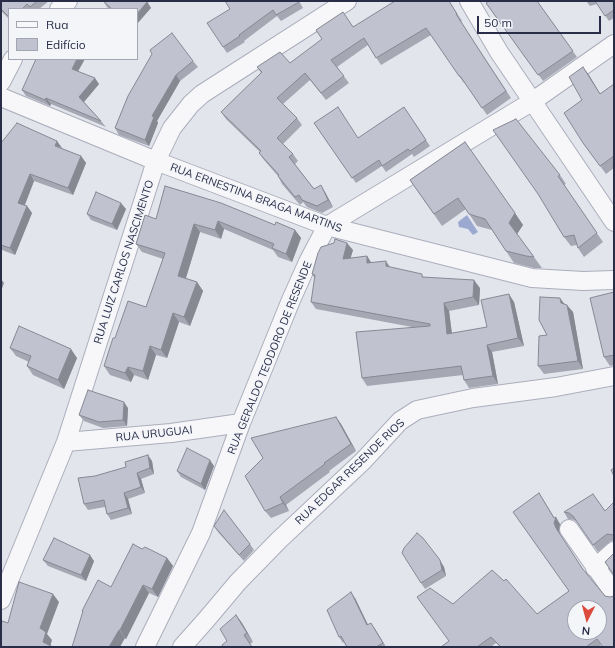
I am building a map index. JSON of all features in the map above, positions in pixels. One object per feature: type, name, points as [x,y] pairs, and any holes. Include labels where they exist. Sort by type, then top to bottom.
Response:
[{"type":"street","points":[[60,8],[68,1]]},
{"type":"street","name":"RUA LUIZ CARLOS NASCIMENTO","points":[[1,600],[66,442],[156,161],[172,128],[191,104],[202,94],[347,1]]},
{"type":"street","points":[[469,1],[499,52],[614,222]]},
{"type":"street","points":[[327,226],[533,101],[614,44]]},
{"type":"street","points":[[1,82],[12,60]]},
{"type":"street","name":"RUA ERNESTINA BRAGA MARTINS","points":[[1,97],[156,161],[327,226],[532,278],[583,281],[614,280]]},
{"type":"street","name":"RUA GERALDO TEODORO DE RESENDE","points":[[145,647],[201,533],[290,300],[327,226]]},
{"type":"street","name":"RUA EDGAR RESENDE RIOS","points":[[182,647],[238,582],[279,540],[363,461],[400,422],[417,410],[473,398],[556,387],[614,376]]},
{"type":"street","name":"RUA URUGUAI","points":[[66,442],[171,433],[242,423]]},
{"type":"street","points":[[569,529],[614,593]]},
{"type":"street","points":[[595,568],[614,551]]},
{"type":"water","points":[[467,215],[478,232],[473,235],[468,229],[459,227],[458,222]]},
{"type":"building","points":[[1,1],[37,1],[30,7],[27,4],[23,8],[8,8],[8,16],[1,9]]},
{"type":"building","points":[[103,1],[147,2],[138,13],[138,8],[111,8]]},
{"type":"building","points":[[225,1],[299,2],[276,15],[273,10],[239,35],[240,36],[223,47],[207,23],[230,9]]},
{"type":"building","points":[[395,1],[449,1],[506,91],[482,108],[426,28],[376,58],[364,38],[331,60],[344,76],[321,93],[305,73],[277,98],[297,118],[277,138],[293,154],[289,157],[314,189],[321,185],[328,200],[317,206],[302,200],[299,195],[295,197],[278,176],[279,175],[259,153],[261,151],[221,112],[262,72],[257,67],[280,52],[290,63],[322,39],[316,30],[343,12],[353,27]]},
{"type":"building","points":[[489,1],[537,1],[573,51],[538,75],[486,3]]},
{"type":"building","points":[[595,1],[614,1],[614,10],[605,16]]},
{"type":"building","points":[[172,33],[193,61],[176,75],[152,116],[154,117],[145,140],[115,128],[128,96],[152,54],[150,50]]},
{"type":"building","points":[[36,60],[76,60],[72,69],[95,78],[79,97],[101,121],[46,98],[45,100],[22,90]]},
{"type":"building","points":[[583,67],[600,94],[614,84],[614,156],[600,166],[564,113],[582,100],[569,77]]},
{"type":"building","points":[[338,107],[358,138],[404,107],[426,140],[410,151],[408,149],[382,166],[379,160],[352,178],[314,123]]},
{"type":"building","points":[[516,119],[560,175],[558,176],[597,233],[578,248],[574,235],[564,237],[538,194],[493,130]]},
{"type":"building","points":[[17,123],[57,141],[55,146],[81,156],[68,188],[30,174],[18,203],[27,206],[10,248],[1,245],[1,143]]},
{"type":"building","points":[[465,142],[515,213],[509,223],[534,257],[506,251],[485,219],[469,214],[458,198],[434,214],[410,180]]},
{"type":"building","points":[[165,186],[221,203],[275,225],[276,222],[295,230],[286,254],[272,248],[274,244],[218,221],[215,230],[194,224],[178,276],[197,282],[184,317],[173,313],[161,350],[150,346],[143,371],[128,367],[125,373],[104,366],[113,338],[115,338],[128,301],[146,307],[165,253],[136,244],[145,215],[156,219]]},
{"type":"building","points":[[96,192],[121,203],[112,224],[87,214]]},
{"type":"building","points":[[335,239],[347,243],[343,259],[367,256],[367,263],[386,261],[386,266],[422,274],[422,277],[474,280],[473,297],[444,303],[447,334],[487,327],[481,300],[509,294],[518,338],[487,345],[493,376],[464,380],[461,366],[362,378],[356,332],[430,326],[430,324],[311,302],[315,275],[312,274],[318,253],[321,247],[334,243]]},
{"type":"building","points":[[614,292],[614,355],[604,357],[590,298]]},
{"type":"building","points":[[540,297],[560,298],[561,303],[567,305],[578,361],[538,366],[539,336],[547,335],[539,320]]},
{"type":"building","points":[[19,326],[71,349],[58,380],[27,366],[31,356],[10,348]]},
{"type":"building","points":[[88,390],[124,402],[123,420],[99,422],[79,415]]},
{"type":"building","points":[[336,417],[351,444],[280,497],[283,503],[265,511],[245,476],[263,458],[251,438]]},
{"type":"building","points":[[187,448],[210,460],[201,484],[177,471]]},
{"type":"building","points":[[148,455],[150,468],[137,473],[141,487],[124,493],[128,508],[107,514],[104,500],[84,504],[78,478],[95,476],[126,467],[125,462]]},
{"type":"building","points":[[614,468],[614,476],[611,470]]},
{"type":"building","points":[[539,493],[554,518],[556,517],[554,523],[556,528],[582,568],[605,596],[614,596],[614,647],[603,647],[598,640],[607,640],[607,600],[567,600],[567,640],[596,640],[586,647],[501,647],[491,637],[477,647],[441,647],[449,641],[417,597],[430,588],[453,604],[492,570],[504,581],[506,579],[537,614],[569,591],[513,512]]},
{"type":"building","points":[[593,494],[605,511],[614,502],[614,535],[607,534],[593,545],[573,516],[564,512]]},
{"type":"building","points":[[224,510],[250,544],[239,555],[214,526]]},
{"type":"building","points":[[417,533],[423,538],[440,560],[442,570],[421,583],[402,553],[404,548]]},
{"type":"building","points":[[54,538],[90,555],[81,575],[43,560]]},
{"type":"building","points":[[133,544],[142,549],[145,547],[167,558],[152,589],[143,585],[120,630],[109,647],[72,647],[82,611],[98,580],[111,587]]},
{"type":"building","points":[[614,553],[614,575],[605,562]]},
{"type":"building","points":[[19,582],[53,594],[40,628],[46,632],[43,642],[53,647],[1,647],[2,621],[8,623]]},
{"type":"building","points":[[351,592],[367,625],[371,623],[383,643],[376,647],[347,647],[341,636],[339,637],[327,610]]},
{"type":"building","points":[[236,615],[247,633],[244,635],[252,647],[223,647],[222,645],[227,641],[220,629]]}]
